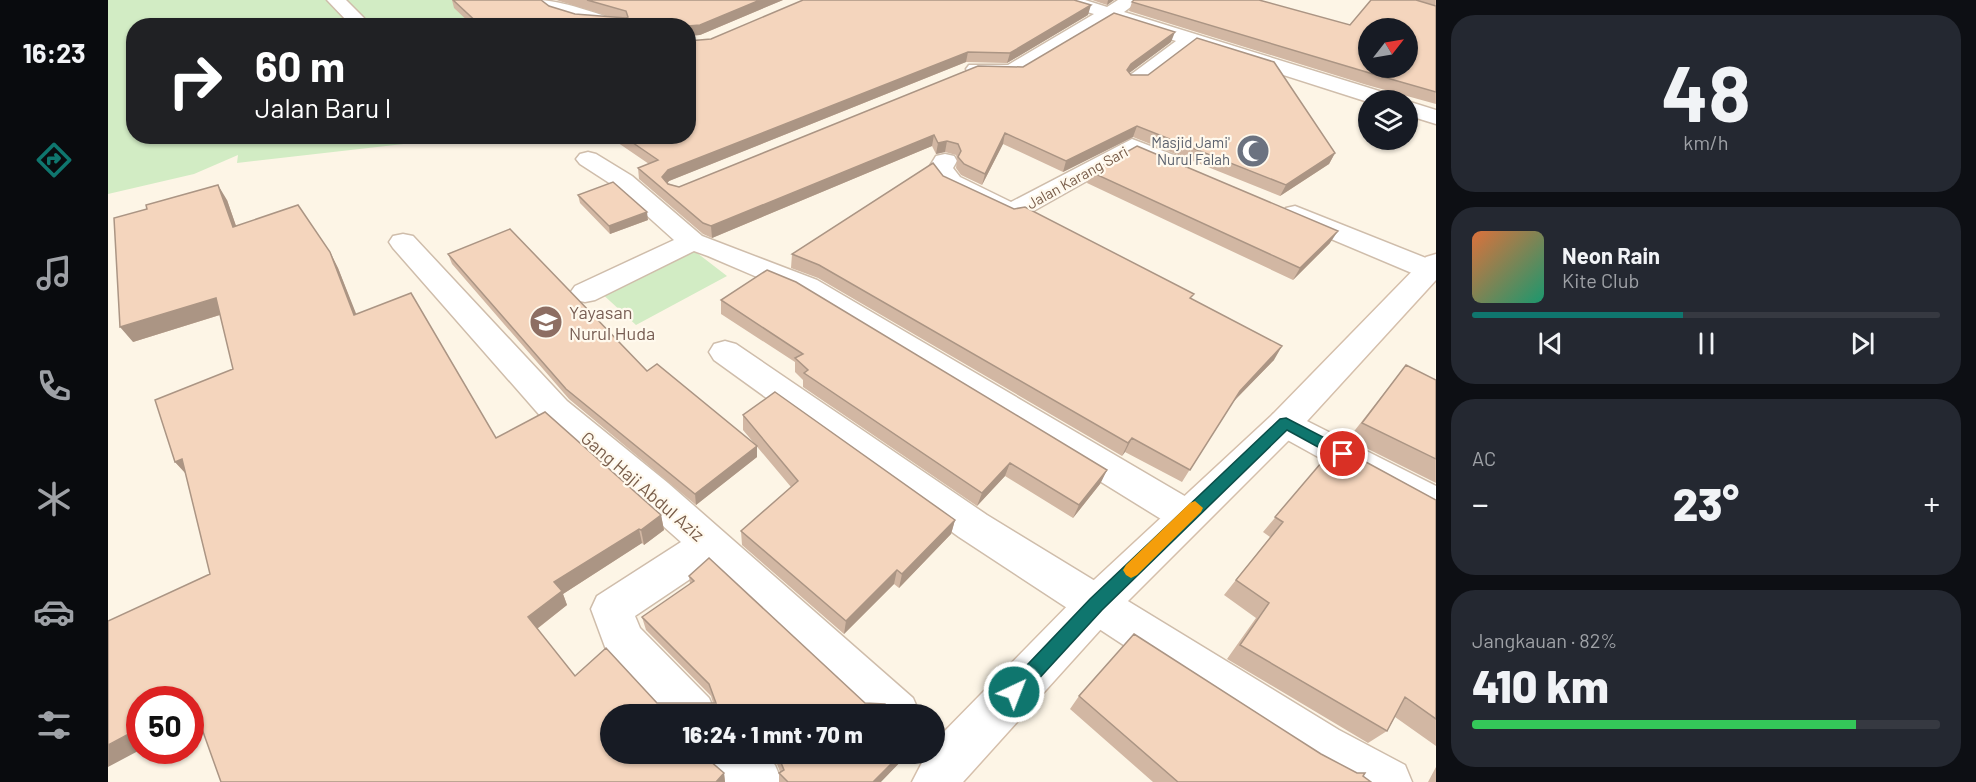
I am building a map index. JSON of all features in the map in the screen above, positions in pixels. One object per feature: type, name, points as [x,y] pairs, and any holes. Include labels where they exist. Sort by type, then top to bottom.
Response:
[{"type":"street","points":[[336,0],[355,18]]},
{"type":"street","points":[[543,0],[566,12],[588,18]]},
{"type":"street","points":[[1066,0],[1358,92]]},
{"type":"street","points":[[952,77],[974,68],[1012,71],[1107,12],[1131,0]]},
{"type":"street","points":[[1136,80],[1192,38]]},
{"type":"street","points":[[1418,111],[1436,117]]},
{"type":"street","name":"Jalan Karang Sari","points":[[945,161],[939,169],[951,182],[1012,212],[1132,146],[1198,174]]},
{"type":"street","points":[[588,159],[622,181],[692,242],[718,250],[807,287],[1187,516]]},
{"type":"street","points":[[945,759],[1096,605],[1286,423],[1432,267],[1275,206]]},
{"type":"street","name":"Gang Haji Abdul Aziz","points":[[403,242],[555,410],[710,544],[886,704]]},
{"type":"street","points":[[585,293],[692,242]]},
{"type":"street","points":[[725,352],[974,526],[1322,747],[1388,782]]},
{"type":"street","points":[[1286,423],[1436,504]]},
{"type":"street","points":[[683,704],[623,641],[612,609],[710,544]]},
{"type":"street","points":[[741,764],[758,782]]},
{"type":"green space","points":[[108,0],[454,0],[465,18],[126,18],[126,144],[404,144],[237,163],[238,155],[194,174],[108,194]]},
{"type":"green space","points":[[688,246],[727,276],[636,325],[598,290]]},
{"type":"building","points":[[453,0],[541,0],[549,6],[575,14],[626,18],[472,18]]},
{"type":"building","points":[[587,0],[760,0],[696,25],[696,18],[626,18],[628,17],[626,11]]},
{"type":"building","points":[[803,0],[1074,0],[1091,5],[1010,53],[968,52],[668,170],[662,177],[668,184],[679,187],[978,66],[1023,67],[1114,13],[1175,32],[1131,64],[1127,70],[1131,75],[1148,75],[1197,38],[1274,62],[1335,153],[1286,185],[1137,126],[1066,161],[1005,133],[985,174],[964,164],[958,157],[961,151],[958,144],[947,141],[938,143],[934,135],[711,226],[703,223],[638,168],[658,160],[635,144],[696,144],[696,40],[711,39]]},
{"type":"building","points":[[1134,0],[1259,0],[1350,25],[1371,0],[1416,0],[1436,6],[1436,92],[1387,78],[1418,78],[1418,18],[1358,18],[1358,70],[1132,2]]},
{"type":"building","points":[[1137,146],[1338,231],[1300,268],[1091,172]]},
{"type":"building","points":[[933,163],[943,176],[1014,209],[1025,207],[1194,294],[1190,298],[1282,346],[1240,391],[1190,470],[1132,438],[1128,443],[819,265],[792,254]]},
{"type":"building","points":[[613,182],[647,212],[609,226],[578,195]]},
{"type":"building","points":[[218,185],[233,227],[298,205],[330,252],[354,315],[411,293],[496,438],[545,412],[661,515],[641,530],[639,529],[554,582],[562,591],[528,617],[575,676],[606,648],[657,703],[716,703],[709,684],[642,617],[694,581],[689,576],[709,558],[865,703],[885,704],[600,704],[600,764],[714,764],[724,773],[716,782],[221,782],[204,735],[204,686],[126,686],[126,735],[108,745],[108,621],[210,574],[182,459],[175,462],[155,400],[233,369],[216,298],[120,327],[114,218],[147,209],[146,205]]},
{"type":"building","points":[[510,229],[647,371],[657,364],[757,446],[695,494],[566,389],[448,254]]},
{"type":"building","points":[[767,270],[796,282],[1107,470],[1079,505],[1010,463],[982,493],[804,373],[808,370],[795,358],[803,354],[721,300]]},
{"type":"building","points":[[1406,365],[1436,380],[1436,459],[1362,423]]},
{"type":"building","points":[[775,392],[955,520],[902,574],[897,570],[846,621],[741,531],[798,481],[743,415]]},
{"type":"building","points":[[1342,449],[1436,500],[1436,719],[1405,697],[1387,731],[1240,645],[1269,603],[1236,580],[1283,522],[1275,517],[1327,456],[1334,460]]},
{"type":"building","points":[[1134,634],[1321,754],[1357,773],[1365,773],[1363,776],[1371,782],[1178,782],[1079,696]]},
{"type":"building","points":[[782,764],[891,764],[873,782],[788,782],[779,773],[784,770]]},
{"type":"slow traffic","points":[[1131,570],[1195,508]]},
{"type":"place","name":"Masjid Jami' Nurul Falah","points":[[1253,151]]},
{"type":"place","name":"Yayasan Nurul Huda","points":[[546,322]]},
{"type":"route","points":[[1014,692],[1096,605],[1286,423],[1343,454]]}]
